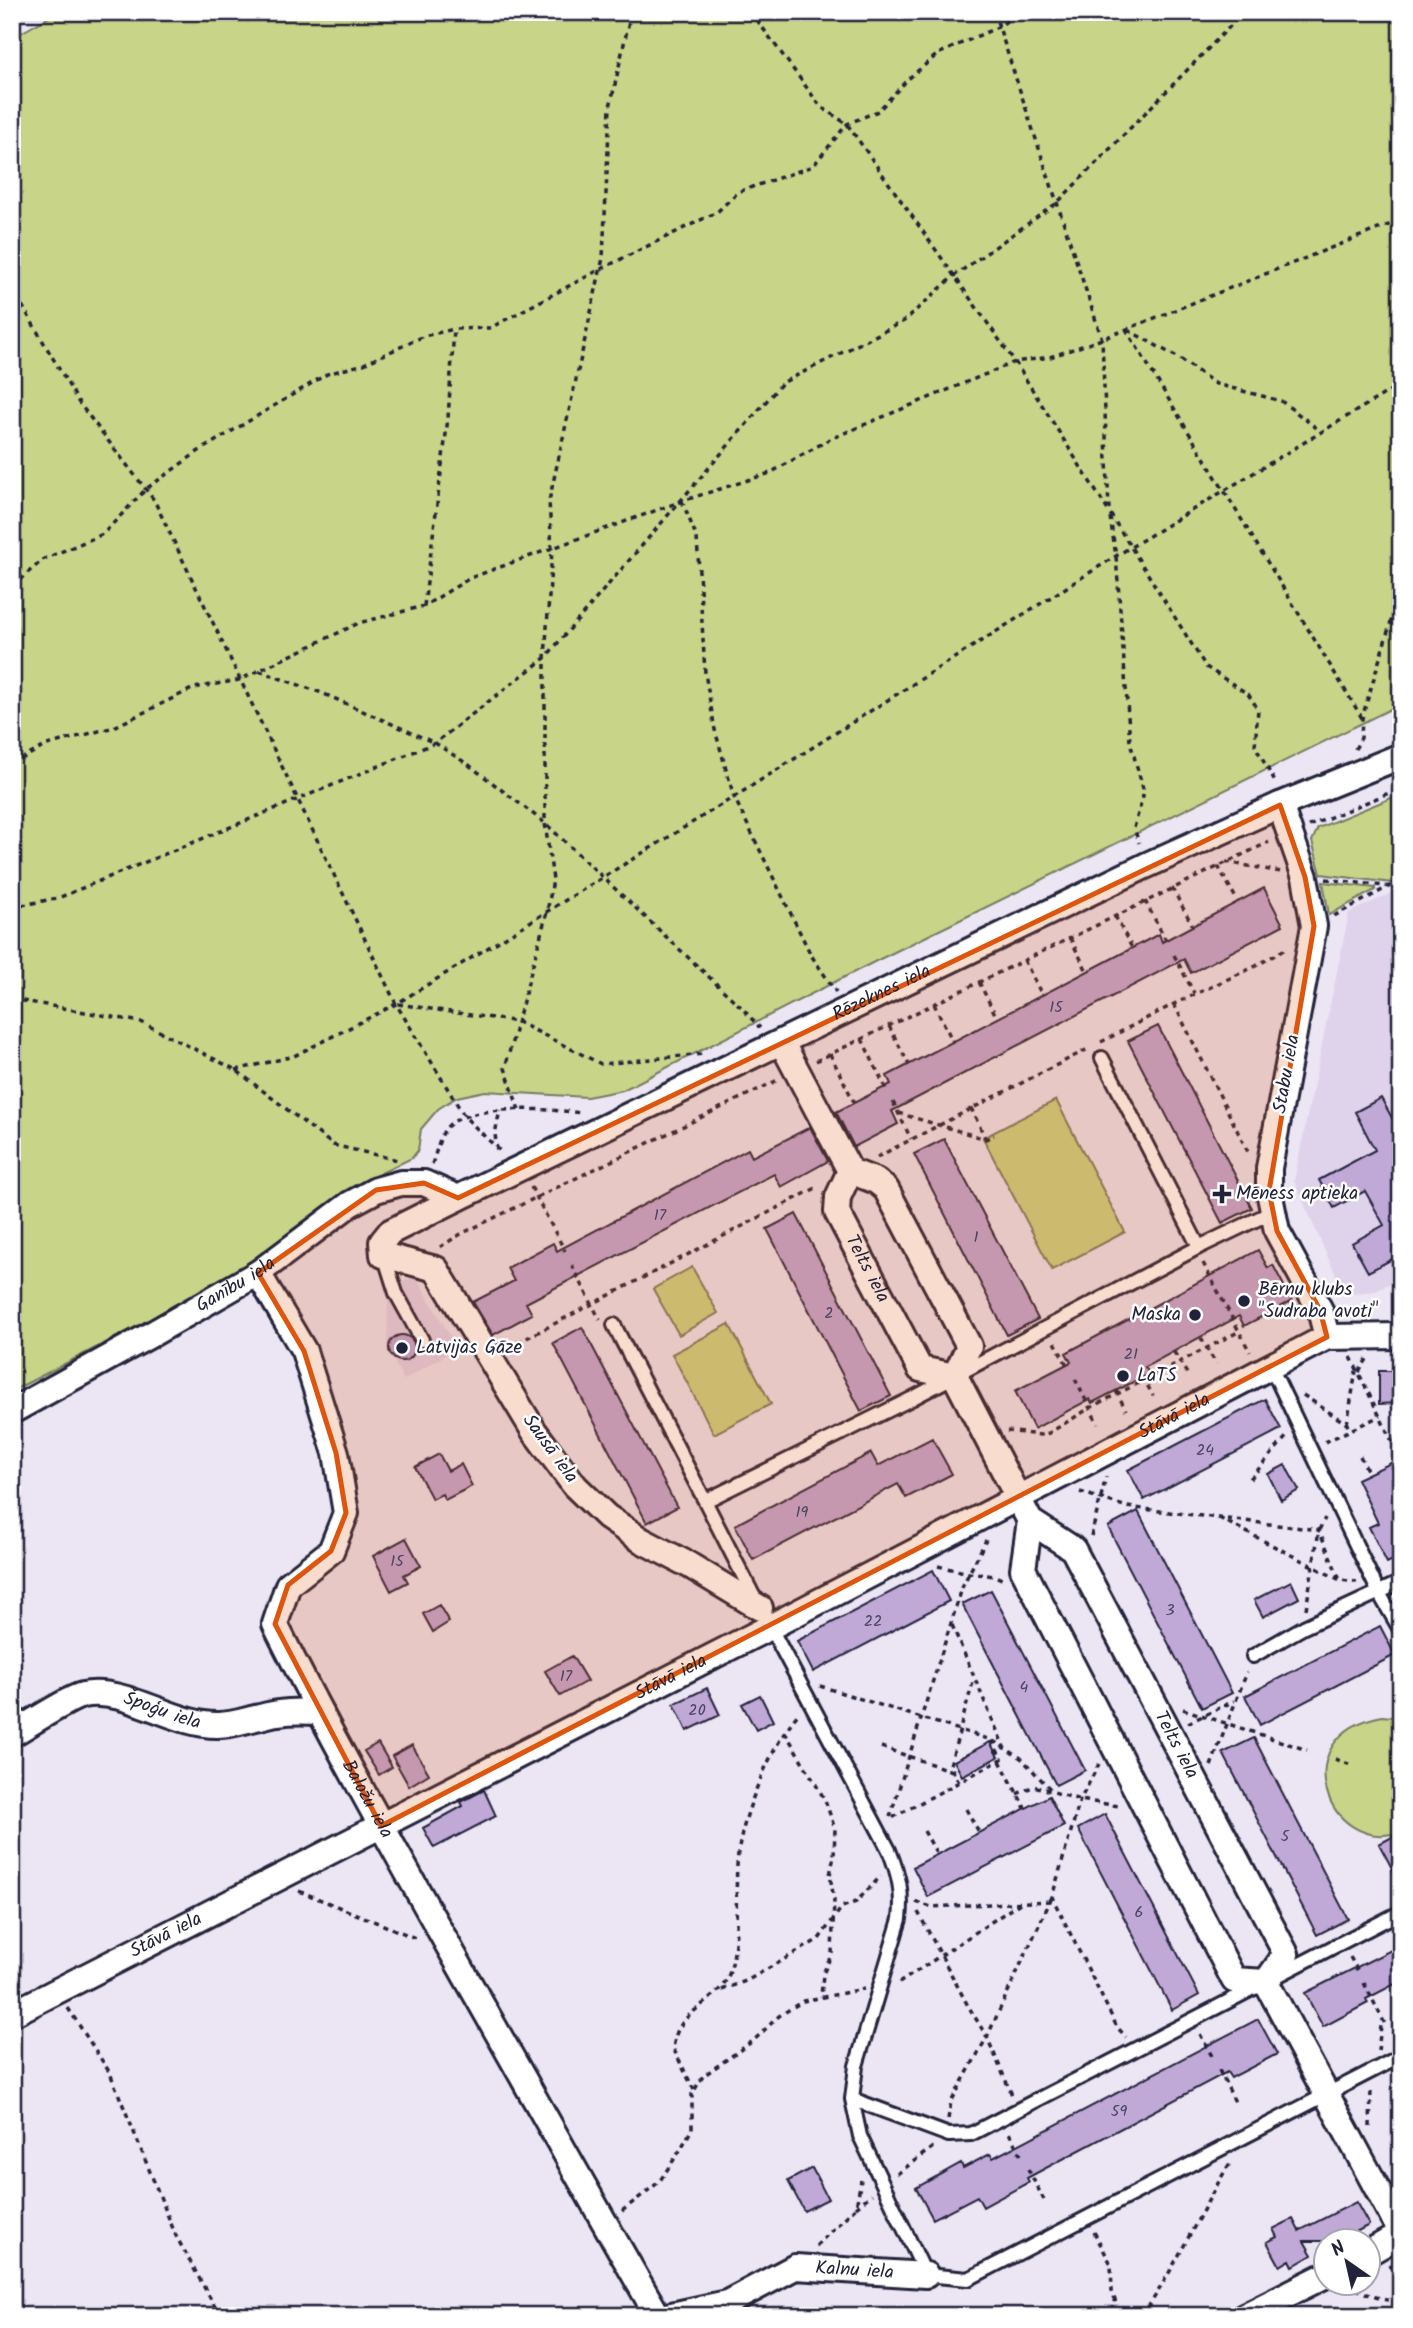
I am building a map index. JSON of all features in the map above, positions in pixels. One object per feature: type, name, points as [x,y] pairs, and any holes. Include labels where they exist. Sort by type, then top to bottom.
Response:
[{"type":"street","name":"Rēzeknes iela","points":[[383,1255],[382,1242],[390,1232],[458,1198],[1145,866],[1283,804],[1401,756]]},
{"type":"street","name":"Stabu iela","points":[[1283,804],[1305,877],[1314,926],[1269,1168],[1269,1191],[1277,1230],[1334,1337]]},
{"type":"street","points":[[779,1044],[859,1167],[886,1189],[969,1346],[955,1376]]},
{"type":"street","name":"Telts iela","points":[[859,1167],[838,1197],[837,1212],[920,1369],[955,1376],[1030,1521],[1073,1549],[1286,1954],[1266,1982]]},
{"type":"street","name":"Ganību iela","points":[[12,1411],[258,1273],[350,1204],[401,1183],[424,1183]]},
{"type":"street","points":[[424,1183],[458,1198]]},
{"type":"street","name":"Sausā iela","points":[[383,1255],[436,1269],[534,1431],[575,1486],[607,1517],[641,1540],[689,1564],[765,1617]]},
{"type":"street","name":"Baložu iela","points":[[258,1273],[304,1351],[336,1453],[346,1513],[331,1551],[288,1585],[275,1624],[318,1712],[381,1826],[658,2316]]},
{"type":"street","points":[[1334,1337],[1401,1336]]},
{"type":"street","name":"Stāvā iela","points":[[12,2014],[381,1826],[765,1617],[920,1549],[1270,1367],[1334,1337]]},
{"type":"street","points":[[1030,1521],[1023,1569],[1234,1980],[1266,1982],[1401,2234],[1382,2245]]},
{"type":"street","name":"Špoģu iela","points":[[12,1734],[82,1695],[106,1694],[198,1724],[217,1726],[237,1724],[260,1716],[294,1710],[318,1712]]},
{"type":"street","name":"Kalnu iela","points":[[667,2316],[727,2303],[795,2267],[926,2275]]},
{"type":"street","points":[[1244,2316],[1312,2282]]},
{"type":"street","points":[[747,2316],[763,2284]]},
{"type":"lane","points":[[1102,1058],[1197,1248]]},
{"type":"lane","points":[[705,1501],[955,1376],[1197,1248],[1272,1213]]},
{"type":"lane","points":[[383,1255],[396,1293],[422,1340]]},
{"type":"lane","points":[[614,1325],[896,1868],[902,1898],[900,1919],[856,2066],[852,2099],[860,2136],[926,2275],[968,2279],[1401,2056]]},
{"type":"lane","points":[[1270,1367],[1377,1589],[1401,1631]]},
{"type":"lane","points":[[1252,1656],[1377,1589],[1401,1582]]},
{"type":"lane","points":[[852,2099],[949,2135],[971,2134],[1401,1912]]},
{"type":"path","points":[[519,1110],[505,1068],[547,912],[553,880],[545,823],[545,658],[552,550],[549,501],[603,258],[610,107],[631,12]]},
{"type":"path","points":[[751,12],[821,107],[847,124],[1015,362],[1206,667],[1248,694],[1258,709],[1255,746],[1283,804]]},
{"type":"path","points":[[994,12],[1102,339],[1110,512],[1116,556],[1130,742],[1144,792],[1134,828],[1145,866]]},
{"type":"path","points":[[12,586],[44,559],[103,534],[146,489],[199,451],[327,374],[364,364],[424,336],[454,329],[490,328],[717,212],[738,192],[813,166],[847,124],[878,111],[908,79],[938,54],[1000,26],[1018,12]]},
{"type":"path","points":[[12,907],[58,898],[435,743],[545,658],[782,383],[904,321],[954,276],[1057,202],[1244,12]]},
{"type":"path","points":[[12,764],[47,745],[114,727],[194,688],[239,680],[359,623],[424,606],[470,578],[682,501],[770,473],[830,439],[1015,362],[1050,357],[1102,339],[1401,220]]},
{"type":"path","points":[[12,288],[79,403],[154,500],[396,1004],[465,1117],[497,1150],[521,1168]]},
{"type":"path","points":[[424,606],[449,418],[454,329]]},
{"type":"path","points":[[1126,329],[1178,357],[1216,384],[1281,401],[1322,432]]},
{"type":"path","points":[[1126,329],[1362,718]]},
{"type":"path","points":[[236,1070],[294,1056],[396,1004],[604,878],[1116,556],[1401,384]]},
{"type":"path","points":[[682,501],[697,538],[705,673],[715,730],[734,797],[811,955],[836,992],[843,1013]]},
{"type":"path","points":[[1337,782],[1361,738],[1362,718],[1401,588]]},
{"type":"path","points":[[259,671],[322,694],[435,743],[469,765],[545,823],[779,1044]]},
{"type":"path","points":[[1306,827],[1401,788]]},
{"type":"path","points":[[461,1234],[1225,862],[1278,839]]},
{"type":"path","points":[[1225,862],[1305,877],[1401,888]]},
{"type":"path","points":[[1218,866],[1238,902]]},
{"type":"path","points":[[859,1167],[1174,1004],[1255,966],[1288,947],[1314,926],[1390,887],[1401,876]]},
{"type":"path","points":[[1172,888],[1193,926]]},
{"type":"path","points":[[1145,901],[1167,942]]},
{"type":"path","points":[[1115,916],[1132,948]]},
{"type":"path","points":[[1070,938],[1087,971]]},
{"type":"path","points":[[1174,955],[1194,994]]},
{"type":"path","points":[[1024,960],[1042,995]]},
{"type":"path","points":[[979,982],[998,1018]]},
{"type":"path","points":[[12,999],[141,1022],[236,1070],[333,1146],[406,1162]]},
{"type":"path","points":[[396,1004],[518,1021],[601,1064],[702,1054],[744,1061]]},
{"type":"path","points":[[934,1004],[953,1042]]},
{"type":"path","points":[[1174,1004],[1255,1166],[1269,1168]]},
{"type":"path","points":[[889,1026],[909,1065]]},
{"type":"path","points":[[862,1039],[887,1091]]},
{"type":"path","points":[[830,1054],[854,1102]]},
{"type":"path","points":[[893,1102],[911,1139]]},
{"type":"path","points":[[971,1108],[988,1144]]},
{"type":"path","points":[[497,1150],[495,1134],[500,1110]]},
{"type":"path","points":[[424,1183],[446,1128],[465,1117],[500,1110],[519,1110],[579,1112],[618,1121]]},
{"type":"path","points":[[898,1113],[986,1139],[994,1135]]},
{"type":"path","points":[[523,1340],[824,1184]]},
{"type":"path","points":[[537,1197],[565,1251]]},
{"type":"path","points":[[1197,1248],[1247,1348]]},
{"type":"path","points":[[572,1265],[602,1323],[614,1325]]},
{"type":"path","points":[[1047,1327],[1068,1367]]},
{"type":"path","points":[[982,1427],[1040,1435],[1049,1433],[1143,1378],[1238,1332]]},
{"type":"path","points":[[1334,1337],[1357,1369],[1399,1450],[1401,1460]]},
{"type":"path","points":[[1201,1338],[1216,1364]]},
{"type":"path","points":[[1174,1352],[1189,1377]]},
{"type":"path","points":[[1349,1430],[1347,1424],[1357,1369]]},
{"type":"path","points":[[1143,1378],[1153,1396]]},
{"type":"path","points":[[1075,1379],[1098,1424]]},
{"type":"path","points":[[1286,1399],[1299,1392],[1347,1424]]},
{"type":"path","points":[[1116,1393],[1126,1410]]},
{"type":"path","points":[[1310,1449],[1380,1416]]},
{"type":"path","points":[[1250,1479],[1298,1423]]},
{"type":"path","points":[[1091,1536],[1113,1448]]},
{"type":"path","points":[[1360,1456],[1369,1474]]},
{"type":"path","points":[[1048,1482],[1127,1507],[1319,1530]]},
{"type":"path","points":[[1304,1627],[1319,1530],[1335,1500]]},
{"type":"path","points":[[889,1850],[888,1820],[951,1623],[969,1573],[994,1525],[988,1514]]},
{"type":"path","points":[[1214,1516],[1340,1580],[1377,1589]]},
{"type":"path","points":[[1319,1530],[1340,1580]]},
{"type":"path","points":[[920,1549],[927,1563],[995,1576],[1010,1583]]},
{"type":"path","points":[[951,1623],[1004,1747]]},
{"type":"path","points":[[1211,1768],[1252,1656]]},
{"type":"path","points":[[799,1679],[991,1740],[1021,1758],[1054,1793]]},
{"type":"path","points":[[960,1782],[950,1765],[974,1680]]},
{"type":"path","points":[[722,1990],[731,1969],[737,1865],[743,1825],[774,1751],[810,1699]]},
{"type":"path","points":[[1170,1734],[1236,1700]]},
{"type":"path","points":[[1180,1708],[1307,1750]]},
{"type":"path","points":[[785,1732],[825,1800],[835,1829],[830,1875],[834,1900],[832,1953],[823,1974],[821,1997]]},
{"type":"path","points":[[991,1740],[1025,1808]]},
{"type":"path","points":[[881,1747],[953,1772]]},
{"type":"path","points":[[1335,1759],[1351,1765]]},
{"type":"path","points":[[888,1820],[1000,1760]]},
{"type":"path","points":[[948,2113],[951,2102],[987,2037],[1051,1899],[1080,1800],[1100,1762]]},
{"type":"path","points":[[1017,1794],[1034,1786],[1080,1800],[1122,1806]]},
{"type":"path","points":[[966,1809],[979,1832]]},
{"type":"path","points":[[924,1832],[937,1854]]},
{"type":"path","points":[[694,2090],[673,2048],[677,2031],[701,2005],[722,1990],[748,1980],[799,1953],[819,1939],[842,1907],[856,1902],[879,1877],[896,1868]]},
{"type":"path","points":[[278,1879],[310,1897],[419,1940]]},
{"type":"path","points":[[931,1907],[1051,1899]]},
{"type":"path","points":[[1051,1899],[1117,2027],[1136,2048]]},
{"type":"path","points":[[912,1901],[987,2037],[1018,2110]]},
{"type":"path","points":[[896,1985],[1020,1903]]},
{"type":"path","points":[[1364,1983],[1385,2024]]},
{"type":"path","points":[[608,2229],[626,2206],[659,2182],[679,2152],[692,2129],[692,2094],[703,2076],[753,2040],[779,2016],[803,2001],[870,1987]]},
{"type":"path","points":[[57,1991],[110,2073],[176,2236],[220,2316]]},
{"type":"path","points":[[1193,2020],[1213,2058]]},
{"type":"path","points":[[1219,2070],[1236,2102]]},
{"type":"path","points":[[1001,2119],[1021,2157]]},
{"type":"path","points":[[795,2267],[856,2207],[867,2152]]},
{"type":"path","points":[[1142,2316],[1160,2289],[1233,2157]]},
{"type":"path","points":[[1028,2169],[1044,2200]]},
{"type":"path","points":[[1087,2218],[1111,2264],[1112,2291],[1120,2316]]},
{"type":"path","points":[[1375,2296],[1401,2303]]},
{"type":"path","points":[[1382,2316],[1401,2303]]},
{"type":"highlighted area","points":[[1280,805],[1305,877],[1314,926],[1269,1191],[1277,1231],[1320,1310],[1327,1337],[381,1826],[275,1624],[288,1585],[331,1551],[346,1513],[336,1453],[304,1351],[258,1273],[376,1190],[424,1183],[458,1198]]},
{"type":"shaded area","points":[[1396,891],[1401,894],[1401,1277],[1376,1291],[1353,1293],[1339,1282],[1294,1181],[1349,913]]},
{"type":"shaded area","points":[[416,1276],[457,1348],[404,1380],[387,1349],[388,1289]]},
{"type":"green space","points":[[58,12],[1401,12],[1401,704],[876,961],[623,1090],[587,1097],[485,1091],[457,1097],[438,1109],[421,1129],[418,1150],[412,1158],[350,1188],[259,1259],[12,1391],[12,38]]},
{"type":"green space","points":[[1401,794],[1401,884],[1321,874],[1312,841],[1318,828]]},
{"type":"green space","points":[[1323,882],[1375,888],[1375,890],[1329,915]]},
{"type":"green space","points":[[1056,1100],[1125,1232],[1052,1270],[983,1138]]},
{"type":"green space","points":[[692,1267],[718,1313],[679,1335],[653,1289]]},
{"type":"green space","points":[[729,1324],[771,1404],[714,1434],[672,1354]]},
{"type":"green space","points":[[1382,1716],[1401,1718],[1401,1832],[1375,1835],[1353,1827],[1336,1811],[1327,1790],[1325,1767],[1333,1746],[1351,1727]]},
{"type":"building","points":[[1264,888],[1283,925],[1191,973],[1184,959],[892,1111],[898,1124],[854,1147],[836,1112],[891,1084],[887,1076],[1159,934],[1162,942]]},
{"type":"building","points":[[1158,1026],[1252,1208],[1222,1223],[1128,1041]]},
{"type":"building","points":[[1381,1098],[1401,1134],[1401,1256],[1368,1272],[1352,1243],[1384,1225],[1365,1191],[1334,1208],[1319,1180],[1375,1150],[1355,1112]]},
{"type":"building","points":[[810,1127],[828,1161],[781,1187],[774,1174],[526,1303],[532,1314],[493,1335],[473,1302],[514,1281],[507,1268],[553,1243],[557,1251],[748,1149],[752,1157]]},
{"type":"building","points":[[944,1139],[1038,1319],[1007,1335],[914,1154]]},
{"type":"building","points":[[796,1214],[891,1396],[861,1411],[767,1229]]},
{"type":"building","points":[[1258,1250],[1268,1268],[1273,1265],[1292,1301],[1244,1326],[1239,1316],[1145,1367],[1149,1373],[1139,1379],[1092,1403],[1090,1399],[1034,1429],[1015,1391],[1071,1362],[1066,1353]]},
{"type":"building","points":[[582,1327],[677,1507],[647,1523],[553,1343]]},
{"type":"building","name":"Latvijas Gāze","points":[[402,1335],[412,1338],[415,1348],[412,1358],[402,1361],[392,1358],[389,1348],[392,1338]]},
{"type":"building","points":[[1379,1371],[1401,1371],[1401,1403],[1379,1404]]},
{"type":"building","points":[[1265,1399],[1281,1429],[1144,1500],[1128,1470]]},
{"type":"building","points":[[932,1438],[952,1474],[906,1498],[898,1484],[753,1560],[735,1525],[871,1453],[878,1466]]},
{"type":"building","points":[[439,1454],[448,1471],[461,1464],[472,1486],[445,1500],[442,1494],[432,1499],[415,1467]]},
{"type":"building","points":[[1393,1462],[1401,1477],[1401,1556],[1387,1563],[1369,1527],[1378,1523],[1357,1479]]},
{"type":"building","points":[[1285,1465],[1299,1490],[1281,1500],[1268,1474]]},
{"type":"building","points":[[1138,1511],[1232,1693],[1202,1708],[1108,1527]]},
{"type":"building","points":[[406,1538],[421,1566],[404,1575],[408,1582],[391,1591],[373,1556]]},
{"type":"building","points":[[933,1570],[949,1601],[813,1672],[797,1641]]},
{"type":"building","points":[[1291,1581],[1299,1598],[1263,1617],[1254,1600]]},
{"type":"building","points":[[991,1590],[1085,1770],[1056,1785],[962,1604]]},
{"type":"building","points":[[439,1605],[449,1622],[433,1632],[423,1614]]},
{"type":"building","points":[[1380,1626],[1395,1655],[1260,1725],[1245,1696]]},
{"type":"building","points":[[572,1656],[587,1681],[560,1696],[545,1671]]},
{"type":"building","points":[[707,1688],[720,1715],[687,1731],[674,1704]]},
{"type":"building","points":[[760,1695],[773,1721],[756,1730],[742,1704]]},
{"type":"building","points":[[1254,1738],[1348,1919],[1317,1935],[1223,1753]]},
{"type":"building","points":[[990,1742],[998,1757],[962,1776],[954,1761]]},
{"type":"building","points":[[378,1743],[392,1767],[379,1775],[364,1751]]},
{"type":"building","points":[[412,1745],[429,1774],[409,1786],[392,1756]]},
{"type":"building","points":[[484,1790],[496,1816],[434,1848],[423,1828],[463,1806],[461,1802]]},
{"type":"building","points":[[1049,1796],[1064,1826],[928,1897],[913,1867]]},
{"type":"building","points":[[1105,1814],[1199,1995],[1172,2010],[1078,1829]]},
{"type":"building","points":[[1394,1836],[1401,1849],[1401,1885],[1379,1844]]},
{"type":"building","points":[[1401,1945],[1401,1981],[1366,1999],[1368,2003],[1323,2027],[1305,1993]]},
{"type":"building","points":[[1258,2019],[1277,2054],[1231,2078],[1227,2072],[1027,2178],[1029,2182],[983,2207],[977,2196],[933,2219],[916,2188],[961,2163],[963,2168],[990,2154],[993,2158]]},
{"type":"building","points":[[812,2168],[828,2199],[804,2211],[788,2181]]},
{"type":"building","points":[[1356,2202],[1369,2225],[1312,2226],[1312,2241],[1304,2241],[1312,2255],[1293,2266],[1290,2260],[1280,2266],[1267,2242],[1277,2237],[1273,2229],[1293,2219],[1299,2231]]},
{"type":"place","name":"Mēness aptieka","points":[[1222,1194]]},
{"type":"place","name":"Bērnu klubs \"Sudraba avoti\"","points":[[1244,1301]]},
{"type":"place","name":"Maska","points":[[1195,1315]]},
{"type":"place","name":"Latvijas Gāze","points":[[402,1348]]},
{"type":"place","name":"LaTS","points":[[1123,1376]]}]
